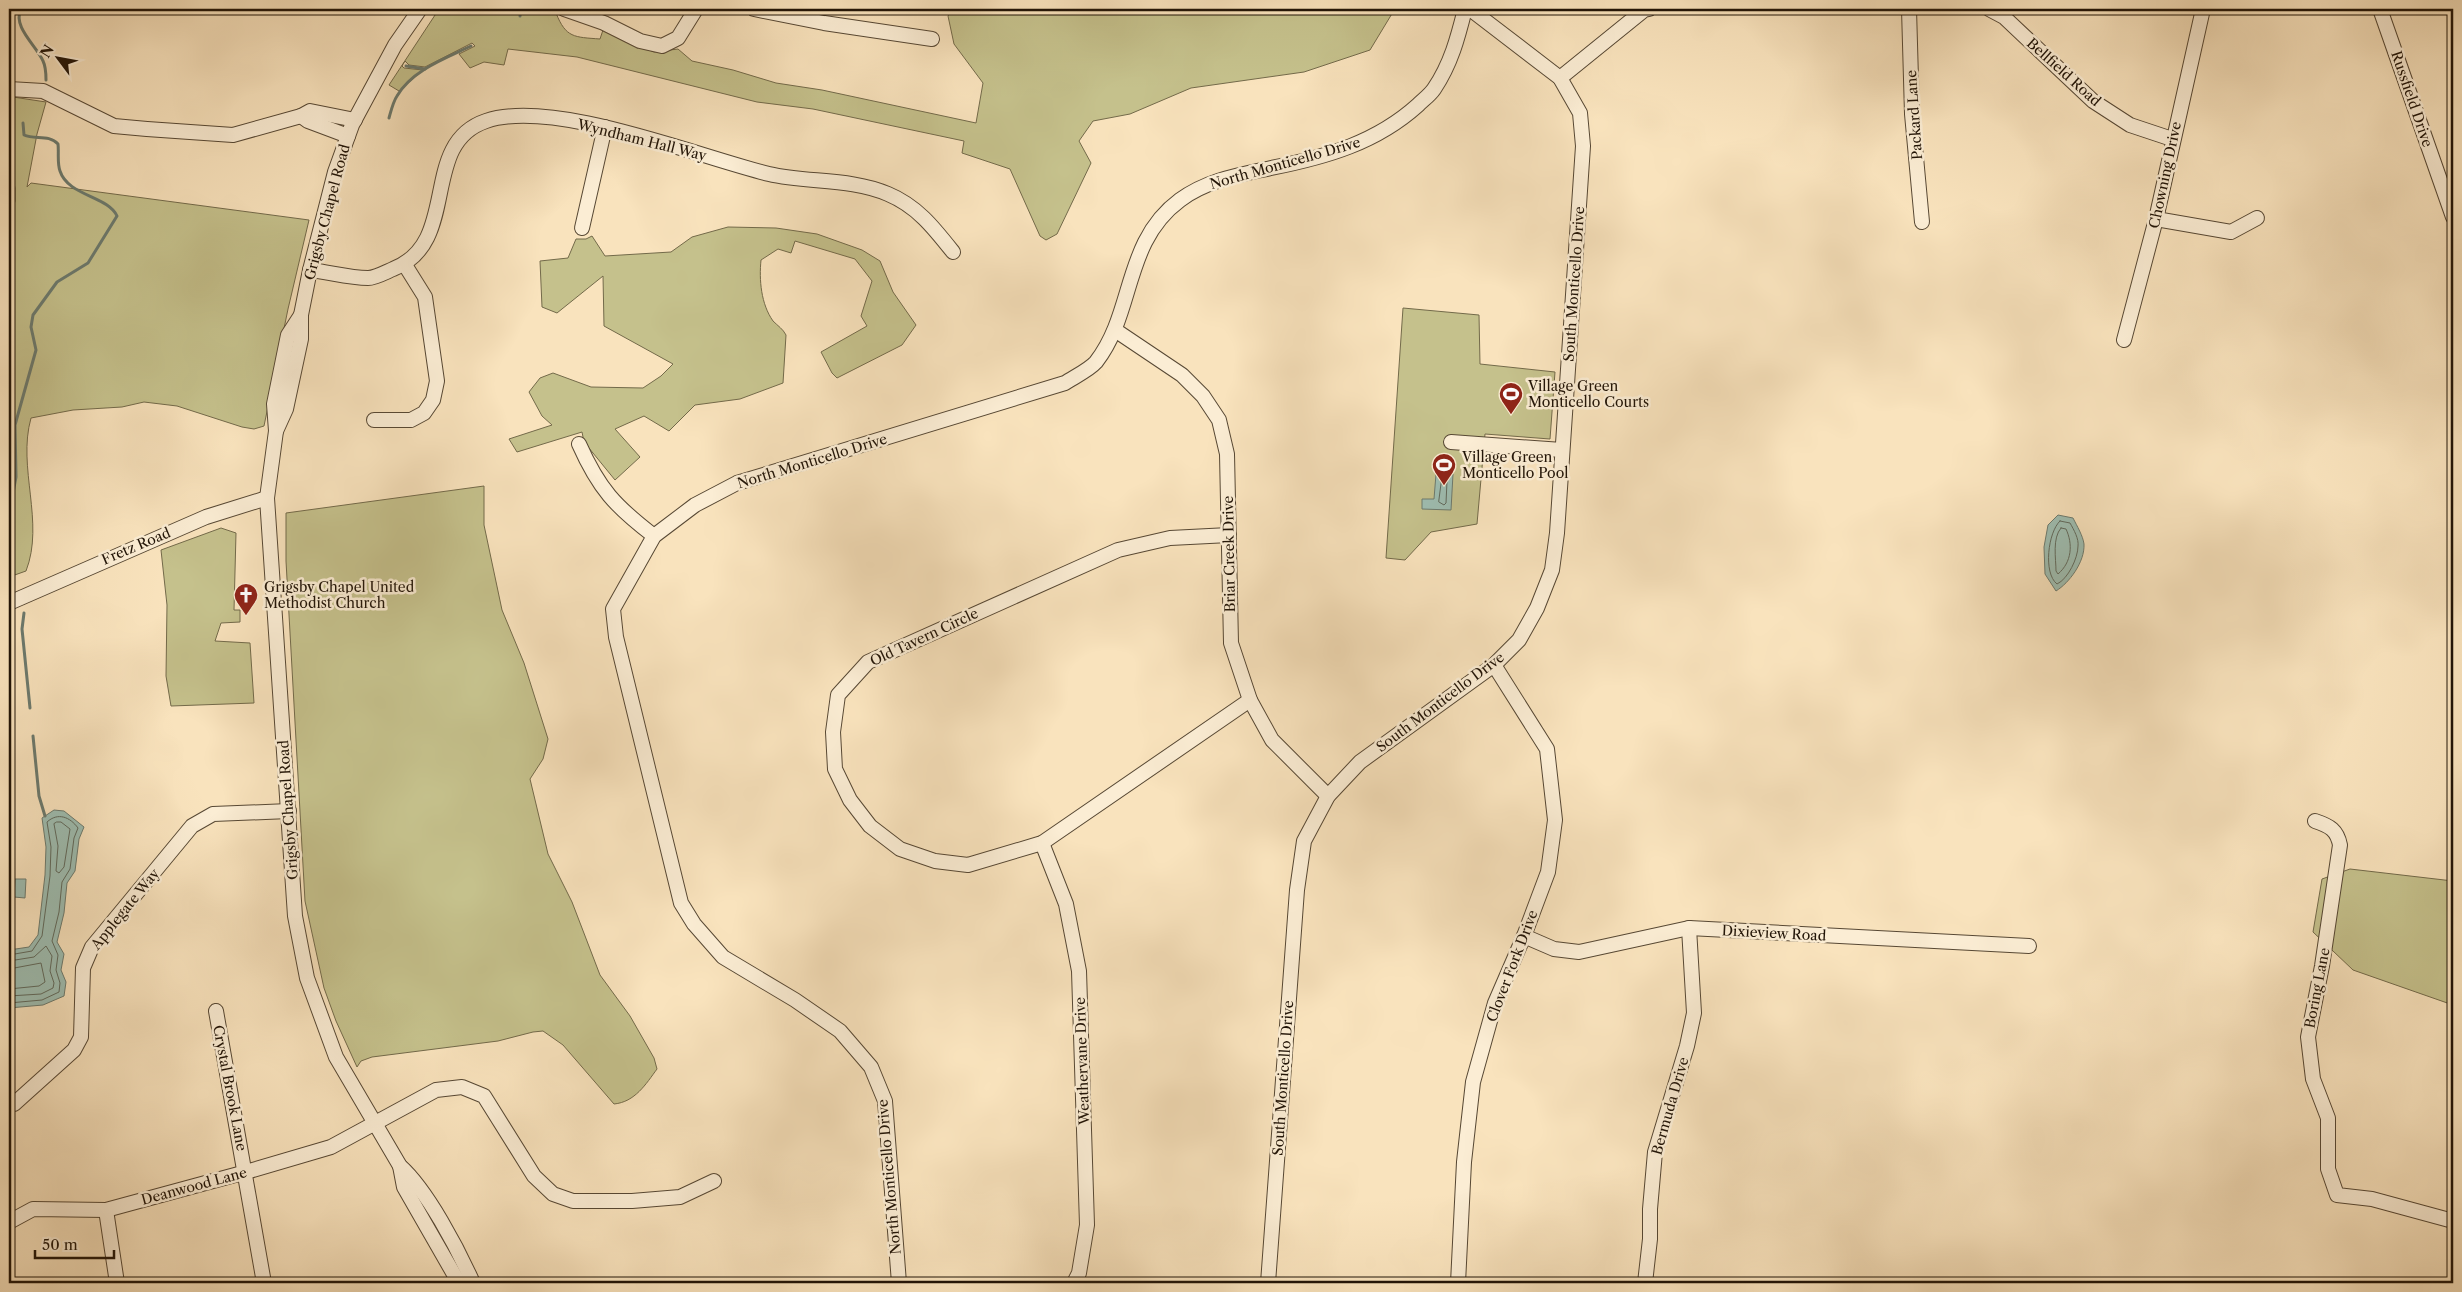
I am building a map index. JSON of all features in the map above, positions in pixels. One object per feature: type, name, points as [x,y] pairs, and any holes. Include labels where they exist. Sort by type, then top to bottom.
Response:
[{"type":"street","name":"Grigsby Chapel Road","points":[[420,9],[395,45],[355,120],[335,172],[310,270],[301,315],[301,340],[286,409],[276,431],[267,498],[295,916],[307,978],[336,1057],[400,1166],[415,1180],[473,1283]]},
{"type":"street","points":[[564,9],[604,23],[640,41],[662,46],[678,38],[696,9]]},
{"type":"street","points":[[754,9],[824,23],[932,39]]},
{"type":"street","name":"North Monticello Drive","points":[[899,1283],[884,1101],[871,1067],[840,1031],[795,1000],[723,957],[694,924],[682,903],[616,637],[613,609],[654,536],[695,505],[737,483],[1065,383],[1095,363],[1116,330],[1136,260],[1152,229],[1179,201],[1215,180],[1294,163],[1361,144],[1401,120],[1433,90],[1456,47],[1465,9]]},
{"type":"street","name":"South Monticello Drive","points":[[1268,1283],[1297,890],[1304,841],[1328,796],[1360,762],[1494,665],[1519,640],[1536,608],[1552,570],[1557,533],[1584,146],[1580,113],[1560,78],[1470,9]]},
{"type":"street","points":[[1560,78],[1644,10],[1648,9]]},
{"type":"street","name":"Packard Lane","points":[[1909,9],[1912,114],[1922,222]]},
{"type":"street","name":"Bellfield Road","points":[[1989,9],[2004,17],[2093,101],[2130,125],[2172,139]]},
{"type":"street","name":"Chowning Drive","points":[[2124,340],[2156,219],[2172,139],[2203,9]]},
{"type":"street","name":"Russfield Drive","points":[[2380,9],[2453,218]]},
{"type":"street","points":[[9,88],[43,91],[114,126],[130,128],[233,135],[300,116],[310,111],[355,120]]},
{"type":"street","name":"Wyndham Hall Way","points":[[310,270],[370,278],[404,265],[418,254],[430,234],[448,154],[463,134],[486,121],[529,115],[605,127],[771,175],[856,186],[886,193],[912,206],[931,223],[953,252]]},
{"type":"street","points":[[300,116],[308,121],[348,136]]},
{"type":"street","points":[[582,228],[605,127]]},
{"type":"street","points":[[2156,219],[2231,232],[2256,218]]},
{"type":"street","points":[[374,420],[411,420],[424,412],[433,400],[437,381],[425,296],[404,265]]},
{"type":"street","name":"Briar Creek Drive","points":[[1116,330],[1182,374],[1203,396],[1219,420],[1227,454],[1231,643],[1250,700],[1272,740],[1328,796]]},
{"type":"street","points":[[1450,442],[1562,450]]},
{"type":"street","points":[[579,444],[594,477],[621,511],[654,536]]},
{"type":"street","name":"Fretz Road","points":[[9,603],[206,517],[267,498]]},
{"type":"street","name":"Old Tavern Circle","points":[[1229,536],[1170,538],[1118,550],[868,662],[838,695],[833,732],[835,769],[850,800],[870,826],[900,849],[935,861],[968,865],[1042,843],[1250,700]]},
{"type":"street","name":"Clover Fork Drive","points":[[1458,1283],[1464,1162],[1473,1082],[1495,1003],[1524,936],[1548,872],[1555,820],[1548,748],[1494,665]]},
{"type":"street","name":"Applegate Way","points":[[14,1104],[74,1050],[81,1037],[83,968],[92,947],[192,826],[213,814],[289,810]]},
{"type":"street","name":"Boring Lane","points":[[2315,821],[2331,826],[2340,845],[2324,957],[2308,1036],[2313,1079],[2328,1118],[2328,1169],[2337,1195],[2372,1199],[2453,1221]]},
{"type":"street","name":"Weathervane Drive","points":[[1042,843],[1066,904],[1079,971],[1087,1225],[1079,1273],[1074,1283]]},
{"type":"street","name":"Dixieview Road","points":[[1524,936],[1554,949],[1579,952],[1689,928],[2029,946]]},
{"type":"street","name":"Bermuda Drive","points":[[1644,1283],[1650,1239],[1650,1209],[1655,1152],[1688,1046],[1694,1013],[1689,928]]},
{"type":"street","name":"Crystal Brook Lane","points":[[216,1011],[246,1172],[264,1283]]},
{"type":"street","name":"Deanwood Lane","points":[[9,1222],[33,1209],[106,1210],[331,1147],[436,1090],[462,1087],[484,1096],[534,1176],[553,1194],[572,1201],[632,1201],[680,1197],[714,1181]]},
{"type":"street","name":"Grigsby Chapel Road","points":[[400,1166],[404,1187],[459,1283]]},
{"type":"street","points":[[106,1210],[117,1283]]},
{"type":"shaded area","points":[[439,9],[544,9],[556,13],[563,27],[572,35],[600,39],[603,30],[654,52],[678,49],[692,61],[733,70],[776,83],[822,90],[976,123],[983,83],[954,44],[948,16],[952,9],[1367,9],[1393,12],[1370,50],[1304,72],[1191,88],[1130,114],[1093,121],[1079,141],[1091,163],[1057,234],[1046,240],[1040,236],[1010,169],[962,153],[964,141],[813,109],[757,102],[577,57],[508,49],[504,65],[484,62],[470,68],[459,54],[475,46],[472,43],[425,67],[409,65],[405,61],[402,66],[404,68],[423,70],[399,91],[389,85]]},
{"type":"shaded area","points":[[13,97],[46,102],[37,134],[27,187],[31,183],[309,220],[288,309],[264,426],[254,429],[242,427],[177,406],[144,402],[122,407],[73,410],[31,418],[27,456],[33,533],[31,552],[26,571],[9,577],[9,225],[15,201],[15,188],[10,162]]},
{"type":"shaded area","points":[[728,227],[776,228],[817,234],[862,250],[880,261],[893,292],[916,325],[902,345],[837,378],[832,373],[821,352],[867,326],[861,316],[872,281],[855,259],[795,241],[791,253],[778,249],[761,260],[760,276],[763,300],[773,321],[786,335],[783,383],[740,399],[695,405],[669,431],[644,416],[615,429],[640,457],[615,480],[584,442],[582,432],[517,452],[509,439],[552,425],[542,416],[529,392],[540,378],[553,373],[591,387],[643,388],[661,376],[673,364],[604,326],[603,276],[557,313],[542,307],[540,261],[568,258],[576,239],[586,239],[592,236],[605,256],[671,252],[692,237]]},
{"type":"shaded area","points":[[1403,308],[1479,315],[1480,364],[1555,372],[1550,439],[1485,434],[1477,524],[1431,532],[1405,560],[1386,558]]},
{"type":"shaded area","points":[[484,486],[484,525],[502,610],[524,663],[548,739],[543,759],[530,779],[548,854],[572,902],[600,975],[630,1016],[654,1058],[657,1069],[649,1081],[634,1096],[621,1103],[614,1104],[563,1045],[543,1031],[498,1041],[372,1057],[361,1061],[357,1067],[336,1021],[324,988],[305,901],[286,561],[286,513]]},
{"type":"shaded area","points":[[221,528],[236,533],[234,610],[240,610],[240,622],[221,623],[215,641],[250,643],[254,703],[171,706],[166,676],[167,605],[161,550]]},
{"type":"shaded area","points":[[2350,869],[2453,881],[2453,1005],[2353,970],[2313,932],[2322,879]]},
{"type":"water","name":"Village Green Monticello Pool","points":[[1436,474],[1453,474],[1451,510],[1422,509],[1422,499],[1434,499]]},
{"type":"water","points":[[2058,515],[2073,518],[2081,534],[2084,551],[2075,571],[2066,583],[2056,591],[2045,574],[2044,547],[2048,525]]},
{"type":"water","points":[[54,810],[64,811],[84,827],[79,839],[75,871],[67,883],[64,913],[57,942],[64,954],[61,970],[66,982],[64,996],[43,1005],[9,1008],[9,950],[29,947],[38,935],[45,875],[46,847],[42,818]]},
{"type":"water","points":[[15,879],[26,879],[25,898],[14,897]]},
{"type":"waterway","points":[[21,9],[19,16],[22,29],[43,61],[46,80]]},
{"type":"waterway","points":[[520,16],[521,9]]},
{"type":"waterway","points":[[1141,13],[1151,9]]},
{"type":"waterway","points":[[389,118],[396,98],[411,79],[430,66],[471,46]]},
{"type":"waterway","points":[[406,66],[425,69]]},
{"type":"waterway","points":[[9,514],[16,477],[15,425],[36,350],[31,327],[33,315],[57,282],[88,263],[117,216],[105,204],[71,186],[64,179],[59,168],[58,144],[50,139],[24,135],[23,123]]},
{"type":"waterway","points":[[9,577],[10,582]]},
{"type":"waterway","points":[[24,613],[22,629],[30,708]]},
{"type":"waterway","points":[[33,736],[39,796],[45,816]]},
{"type":"place","name":"Village Green Monticello Courts","points":[[1511,415]]},
{"type":"place","name":"Village Green Monticello Pool","points":[[1444,486]]},
{"type":"place","name":"Grigsby Chapel United Methodist Church","points":[[246,616]]}]
